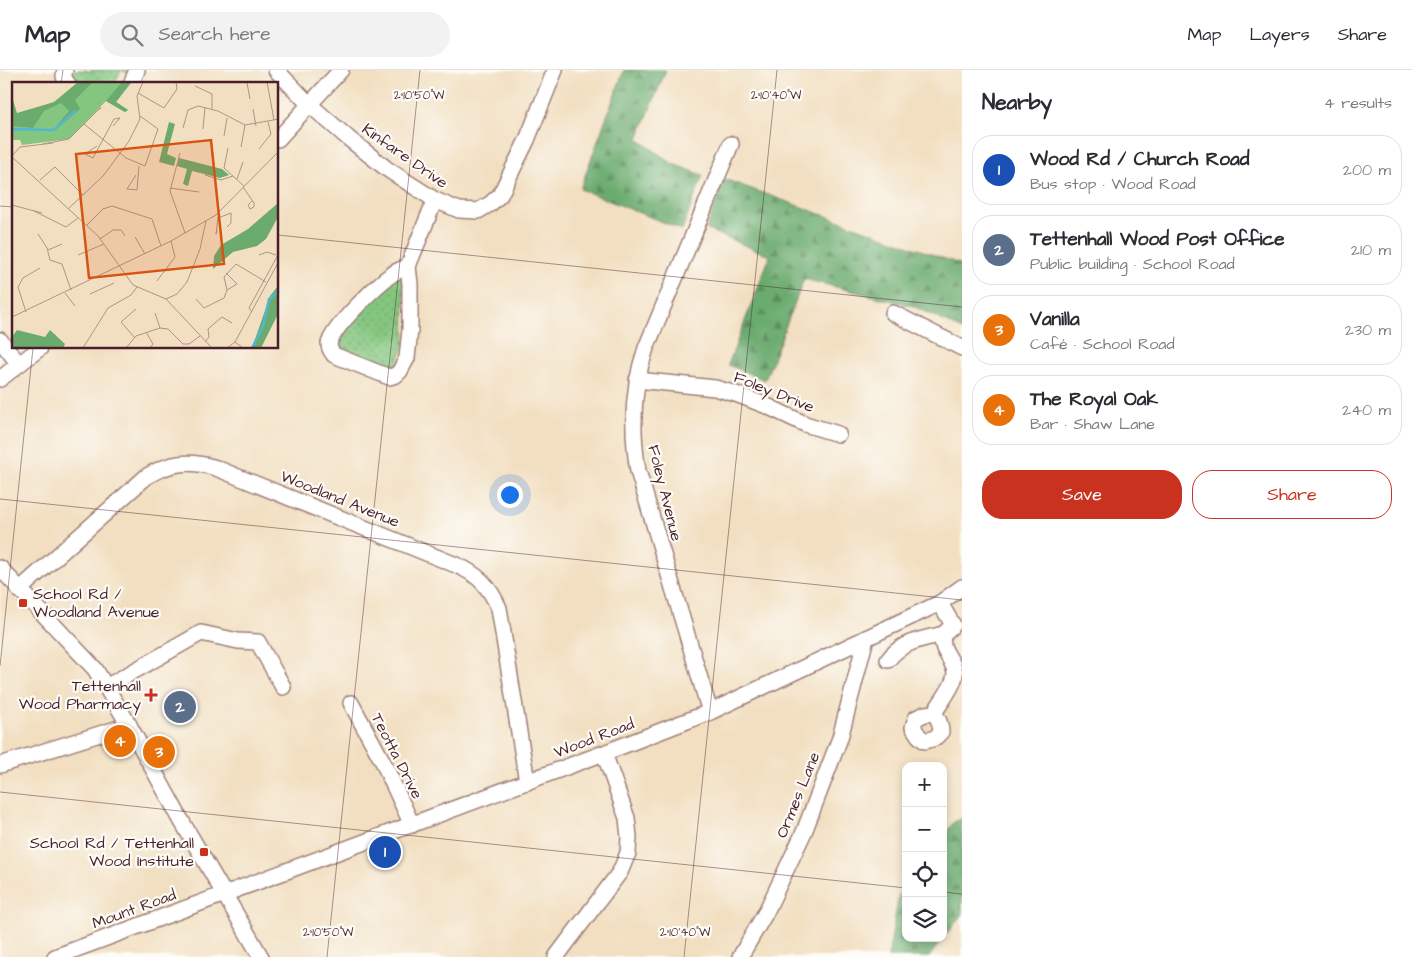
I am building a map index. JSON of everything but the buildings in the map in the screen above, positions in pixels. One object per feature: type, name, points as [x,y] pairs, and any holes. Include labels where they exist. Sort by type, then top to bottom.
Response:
[{"type":"street","points":[[65,70],[64,80],[66,82]]},
{"type":"street","points":[[132,82],[137,70]]},
{"type":"street","name":"Kinfare Drive","points":[[276,70],[310,105],[388,169],[435,200],[459,210],[478,210],[490,204],[500,194],[527,140],[555,70]]},
{"type":"street","points":[[279,138],[341,70]]},
{"type":"street","name":"Foley Avenue","points":[[710,712],[638,471],[634,446],[634,403],[637,380],[646,348],[731,144]]},
{"type":"street","points":[[408,266],[393,274],[378,286],[333,334],[329,344],[330,350],[334,354],[389,377],[396,375],[400,371],[407,358],[409,347],[410,284],[408,266],[435,200]]},
{"type":"street","points":[[893,313],[962,348]]},
{"type":"street","points":[[0,340],[19,364]]},
{"type":"street","points":[[0,379],[39,349]]},
{"type":"street","name":"Foley Drive","points":[[637,380],[715,388],[767,406],[804,424],[838,434]]},
{"type":"street","name":"Woodland Avenue","points":[[19,590],[147,476],[169,465],[185,463],[202,464],[216,468],[456,565],[474,574],[485,585],[493,595],[499,608],[527,782]]},
{"type":"street","points":[[0,568],[95,669],[261,957]]},
{"type":"street","name":"Wood Road","points":[[225,894],[710,712],[940,603],[962,587]]},
{"type":"street","points":[[940,603],[953,627]]},
{"type":"street","points":[[888,660],[895,651],[916,640],[953,627]]},
{"type":"street","points":[[934,713],[955,678],[954,668],[944,648],[943,641],[953,627]]},
{"type":"street","points":[[106,687],[201,633],[238,641],[258,642],[283,687]]},
{"type":"street","name":"Ormes Lane","points":[[740,957],[766,912],[804,832],[840,738],[866,638]]},
{"type":"street","name":"Teotta Drive","points":[[351,703],[383,762],[412,825]]},
{"type":"street","points":[[0,764],[129,725]]},
{"type":"street","points":[[556,957],[620,872],[628,853],[630,837],[627,818],[604,753]]},
{"type":"street","name":"Mount Road","points":[[55,957],[225,894]]},
{"type":"green space","points":[[74,70],[87,70],[88,72],[91,70],[121,70],[115,82],[72,81]]},
{"type":"green space","points":[[121,70],[131,70],[129,74]]},
{"type":"green space","points":[[624,70],[666,70],[638,139],[673,164],[703,175],[682,230],[580,189]]},
{"type":"green space","points":[[724,179],[962,265],[962,330],[913,306],[804,279],[765,380],[728,365],[770,256],[706,229]]},
{"type":"green space","points":[[399,277],[404,282],[405,343],[394,371],[339,351],[336,344],[338,337],[394,278]]},
{"type":"green space","points":[[962,818],[962,914],[947,934],[947,831],[954,822]]},
{"type":"green space","points":[[902,890],[902,942],[941,942],[929,957],[888,957],[899,894]]},
{"type":"place","name":"School Rd / Woodland Avenue","points":[[23,603]]},
{"type":"place","name":"Tettenhall Wood Pharmacy","points":[[151,695]]},
{"type":"place","name":"Tettenhall Wood Post Office","points":[[180,707]]},
{"type":"place","name":"The Royal Oak","points":[[120,741]]},
{"type":"place","name":"Vanilla","points":[[159,752]]},
{"type":"place","name":"School Rd / Tettenhall Wood Institute","points":[[204,852]]},
{"type":"place","name":"Wood Rd / Church Road","points":[[385,852]]}]
